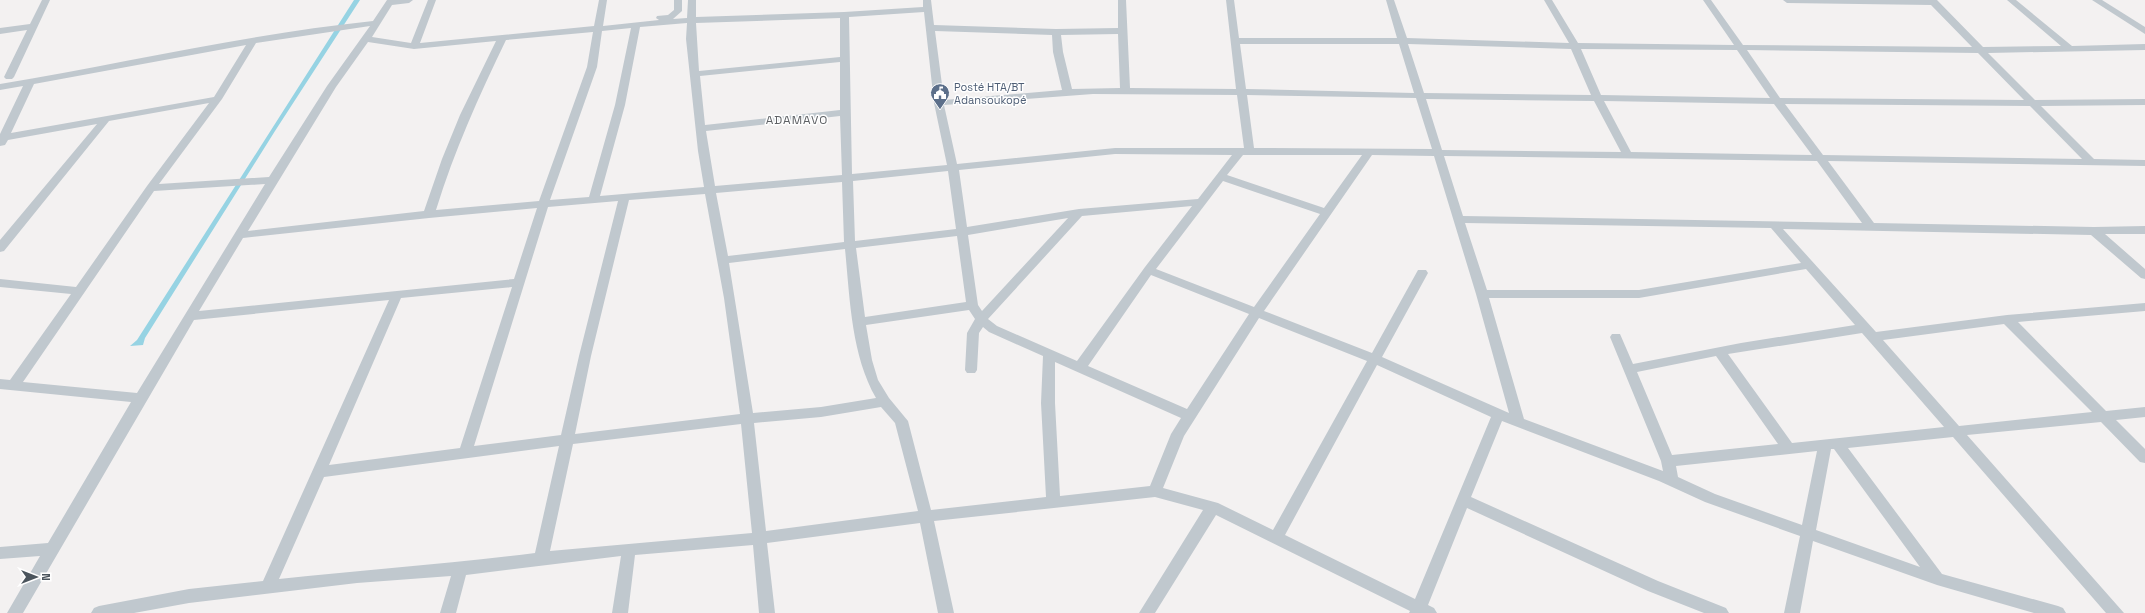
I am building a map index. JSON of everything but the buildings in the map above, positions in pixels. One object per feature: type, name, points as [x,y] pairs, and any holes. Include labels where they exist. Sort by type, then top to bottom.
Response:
[{"type":"street","points":[[9,77],[46,0]]},
{"type":"street","points":[[15,613],[140,398],[332,86],[366,39],[390,1],[409,0]]},
{"type":"street","points":[[416,42],[432,0]]},
{"type":"street","points":[[466,451],[544,203],[592,67],[603,0]]},
{"type":"street","points":[[366,39],[416,42],[503,37],[599,26],[670,17],[678,11],[678,0]]},
{"type":"street","points":[[692,0],[691,20],[701,130],[709,189],[723,260],[747,418],[767,613]]},
{"type":"street","points":[[1122,0],[1124,31],[1123,73],[1125,91]]},
{"type":"street","points":[[1080,367],[1149,270],[1200,202],[1220,176],[1244,151],[1242,91],[1230,0]]},
{"type":"street","points":[[1390,0],[1482,294],[1518,422]]},
{"type":"street","points":[[1548,0],[1575,46],[1597,98],[1628,156]]},
{"type":"street","points":[[1707,0],[1777,100],[1872,228]]},
{"type":"street","points":[[1787,0],[1933,1],[2090,161]]},
{"type":"street","points":[[2011,0],[2072,49]]},
{"type":"street","points":[[2096,0],[2145,31]]},
{"type":"street","points":[[416,42],[599,26],[636,26],[691,20],[844,15],[928,4],[939,103],[953,168],[972,305],[981,319],[993,329],[1190,416]]},
{"type":"street","points":[[844,15],[847,178],[850,245],[866,360],[872,380],[884,401],[901,421],[926,516],[946,613]]},
{"type":"street","points":[[0,87],[254,39],[333,26],[376,22]]},
{"type":"street","points":[[0,31],[34,26]]},
{"type":"street","points":[[594,199],[608,142],[620,105],[636,26]]},
{"type":"street","points":[[931,28],[1056,32],[1124,31]]},
{"type":"street","points":[[1056,32],[1058,52],[1068,93]]},
{"type":"street","points":[[429,214],[450,151],[503,37]]},
{"type":"street","points":[[6,385],[79,291],[151,188],[217,99],[254,39]]},
{"type":"street","points":[[1235,41],[1402,41],[1575,46],[1980,50],[2145,47]]},
{"type":"street","points":[[695,74],[844,59]]},
{"type":"street","points":[[1,140],[30,82]]},
{"type":"street","points":[[939,103],[1068,93],[1125,91],[1242,91],[2034,104],[2145,102]]},
{"type":"street","points":[[1,140],[217,99]]},
{"type":"street","points":[[701,130],[846,112]]},
{"type":"street","points":[[2,243],[106,119]]},
{"type":"street","points":[[240,235],[429,214],[847,178],[1115,151],[1370,152],[2090,161],[2145,163]]},
{"type":"street","points":[[1155,491],[1178,434],[1257,312],[1370,152]]},
{"type":"street","points":[[1220,176],[1327,213]]},
{"type":"street","points":[[151,188],[273,180]]},
{"type":"street","points":[[541,559],[587,348],[625,196]]},
{"type":"street","points":[[723,260],[961,232],[1079,213],[1200,202]]},
{"type":"street","points":[[971,370],[973,333],[981,319],[1079,213]]},
{"type":"street","points":[[1458,219],[1773,224],[1872,228],[2094,231],[2145,230]]},
{"type":"street","points":[[1773,224],[2116,613]]},
{"type":"street","points":[[2094,231],[2145,275]]},
{"type":"street","points":[[1482,294],[1639,294],[1809,265]]},
{"type":"street","points":[[1149,270],[1375,359],[1498,415],[1710,498],[1937,579],[2058,613]]},
{"type":"street","points":[[1276,538],[1422,273]]},
{"type":"street","points":[[190,316],[520,282]]},
{"type":"street","points":[[0,284],[79,291]]},
{"type":"street","points":[[268,587],[397,295]]},
{"type":"street","points":[[860,322],[972,305]]},
{"type":"street","points":[[1630,369],[1719,351],[1870,333],[2145,307]]},
{"type":"street","points":[[2007,319],[2145,458]]},
{"type":"street","points":[[1616,337],[1668,461],[1672,482]]},
{"type":"street","points":[[1719,351],[1789,448]]},
{"type":"street","points":[[1049,354],[1048,403],[1053,501]]},
{"type":"street","points":[[6,385],[140,398]]},
{"type":"street","points":[[319,472],[466,451],[747,418],[862,407],[884,401]]},
{"type":"street","points":[[1668,461],[2145,412]]},
{"type":"street","points":[[99,613],[189,596],[460,569],[629,549],[760,538],[926,516],[1155,491],[1212,507],[1421,611],[1463,500],[1498,415]]},
{"type":"street","points":[[1792,613],[1808,533],[1832,445]]},
{"type":"street","points":[[1832,445],[1937,579]]},
{"type":"street","points":[[1463,500],[1653,586],[1721,613]]},
{"type":"street","points":[[1147,613],[1212,507]]},
{"type":"street","points":[[0,553],[51,549]]},
{"type":"street","points":[[620,613],[629,549]]},
{"type":"street","points":[[448,613],[460,569]]},
{"type":"water","points":[[354,0],[360,0],[275,131],[145,338],[143,345],[130,346],[137,340]]},
{"type":"place","name":"Posté HTA/BT Adansoukopé","points":[[940,110]]},
{"type":"district","name":"ADAMAVO","points":[[797,120]]}]
